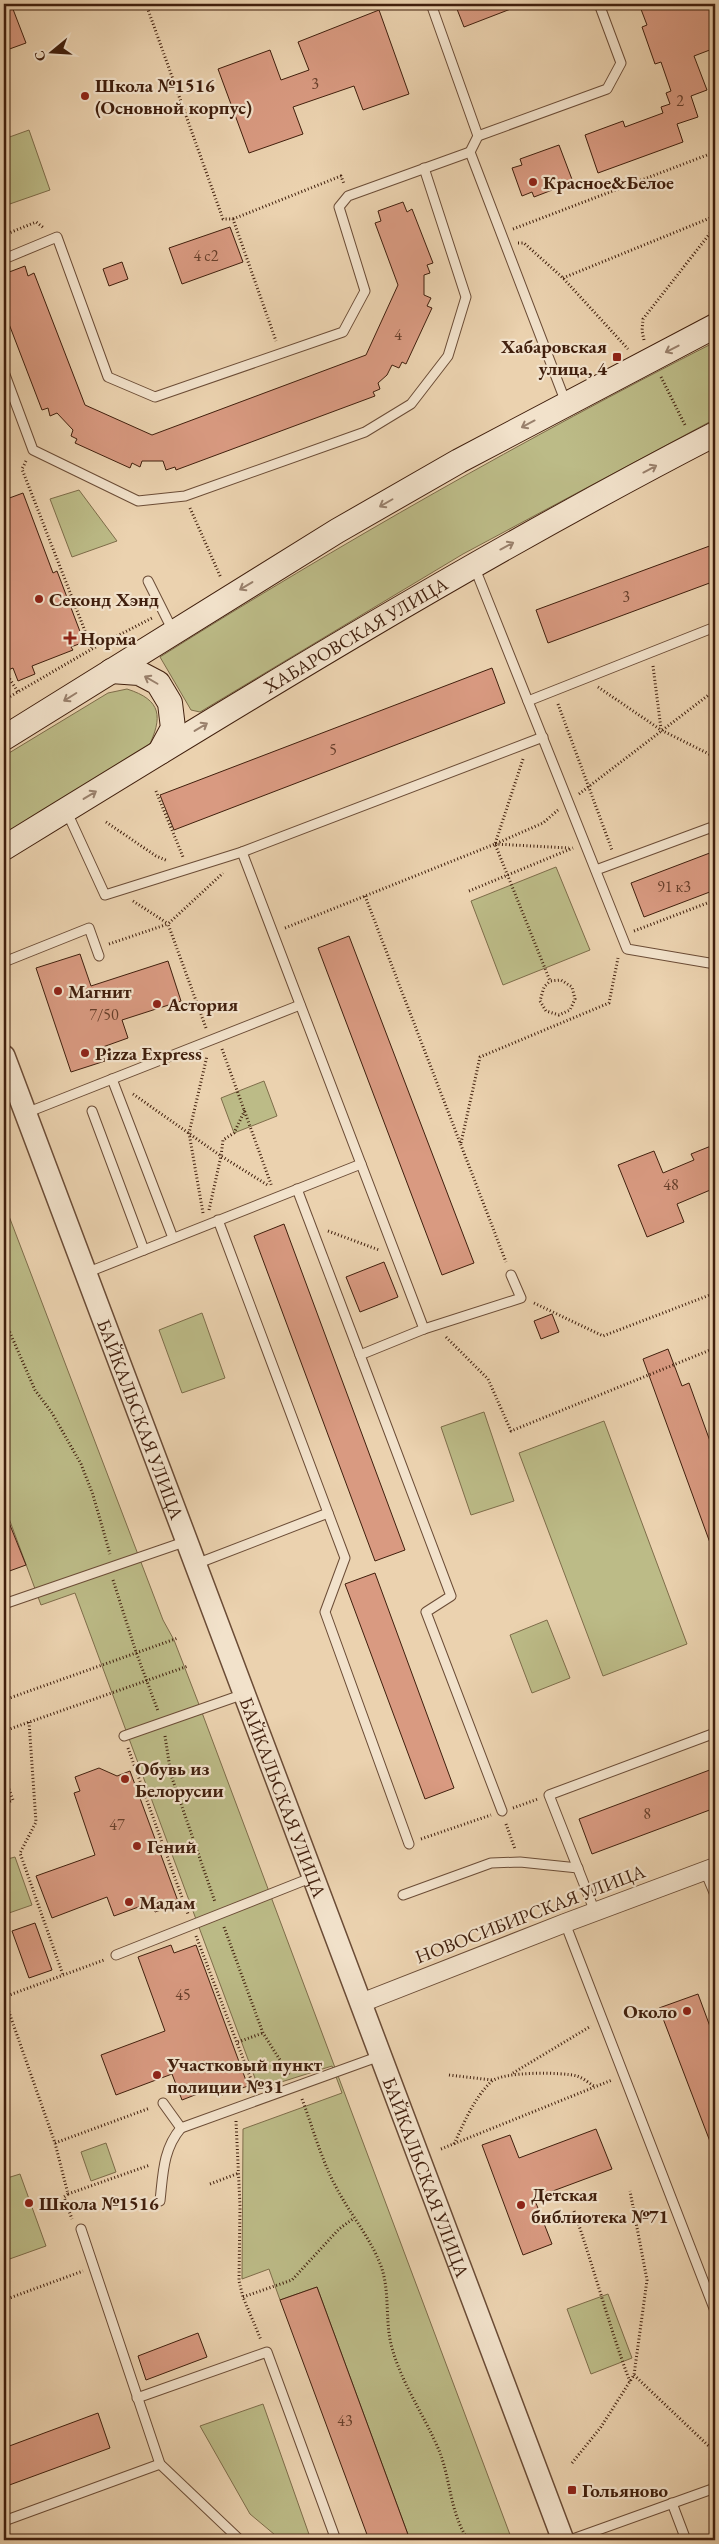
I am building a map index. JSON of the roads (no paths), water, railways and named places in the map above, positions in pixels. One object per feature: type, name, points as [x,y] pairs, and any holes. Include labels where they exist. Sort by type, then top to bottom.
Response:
[{"type":"main road","points":[[4,738],[173,631],[345,526],[459,460],[715,326]]},
{"type":"main road","name":"ХАБАРОВСКАЯ УЛИЦА","points":[[4,848],[473,564],[715,434]]},
{"type":"main road","points":[[111,671],[139,673],[158,683],[170,703],[174,728],[160,752]]},
{"type":"street","name":"БАЙКАЛЬСКАЯ УЛИЦА","points":[[4,1056],[563,2540]]},
{"type":"street","name":"НОВОСИБИРСКАЯ УЛИЦА","points":[[360,2003],[710,1869]]},
{"type":"lane","points":[[431,4],[478,136]]},
{"type":"lane","points":[[4,259],[57,237],[108,377],[155,397],[343,332],[365,291],[340,207],[348,196],[470,152],[478,136],[607,90],[620,63],[599,4]]},
{"type":"lane","points":[[470,152],[566,404]]},
{"type":"lane","points":[[4,372],[34,450],[138,501],[185,496],[365,432],[411,404],[448,356],[466,297],[424,168]]},
{"type":"lane","points":[[473,564],[628,949],[715,964]]},
{"type":"lane","points":[[148,582],[173,631]]},
{"type":"lane","points":[[528,701],[585,679],[651,650],[715,627]]},
{"type":"lane","points":[[66,810],[105,895],[242,852],[543,737]]},
{"type":"lane","points":[[596,870],[715,826]]},
{"type":"lane","points":[[242,852],[424,1329]]},
{"type":"lane","points":[[4,962],[89,928],[98,953]]},
{"type":"lane","points":[[25,1114],[300,1005]]},
{"type":"lane","points":[[112,1079],[173,1238]]},
{"type":"lane","points":[[92,1111],[144,1250]]},
{"type":"lane","points":[[86,1273],[360,1164]]},
{"type":"lane","points":[[297,1189],[451,1596],[426,1612],[502,1812]]},
{"type":"lane","points":[[218,1220],[345,1558],[325,1612],[409,1844]]},
{"type":"lane","points":[[360,1355],[424,1329],[521,1298],[511,1275]]},
{"type":"lane","points":[[195,1564],[328,1513]]},
{"type":"lane","points":[[4,1604],[109,1566],[187,1542]]},
{"type":"lane","points":[[124,1736],[244,1694]]},
{"type":"lane","points":[[594,1912],[549,1796],[715,1733]]},
{"type":"lane","points":[[403,1895],[491,1863],[520,1862],[578,1868]]},
{"type":"lane","points":[[710,1869],[715,1896]]},
{"type":"lane","points":[[116,1955],[313,1877]]},
{"type":"lane","points":[[565,1923],[715,2311]]},
{"type":"lane","points":[[160,2201],[165,2160],[171,2139],[181,2128],[380,2056]]},
{"type":"lane","points":[[163,2103],[181,2128]]},
{"type":"lane","points":[[77,2227],[160,2464],[240,2540]]},
{"type":"lane","points":[[137,2398],[267,2352],[336,2540]]},
{"type":"lane","points":[[4,2521],[160,2464]]},
{"type":"lane","points":[[570,2540],[715,2488]]},
{"type":"lane","points":[[672,2503],[686,2540]]},
{"type":"place","name":"Школа №1516 (Основной корпус)","points":[[85,96]]},
{"type":"place","name":"Красное&Белое","points":[[533,182]]},
{"type":"place","name":"Хабаровская улица, 4","points":[[617,357]]},
{"type":"place","name":"Секонд Хэнд","points":[[39,599]]},
{"type":"place","name":"Норма","points":[[70,638]]},
{"type":"place","name":"Магнит","points":[[58,991]]},
{"type":"place","name":"Астория","points":[[157,1004]]},
{"type":"place","name":"Pizza Express","points":[[85,1053]]},
{"type":"place","name":"Обувь из Белорусии","points":[[125,1779]]},
{"type":"place","name":"Гений","points":[[137,1846]]},
{"type":"place","name":"Мадам","points":[[129,1902]]},
{"type":"place","name":"Около","points":[[687,2011]]},
{"type":"place","name":"Участковый пункт полиции №31","points":[[157,2075]]},
{"type":"place","name":"Школа №1516","points":[[29,2203]]},
{"type":"place","name":"Детская библиотека №71","points":[[521,2205]]},
{"type":"place","name":"Гольяново","points":[[572,2490]]}]
